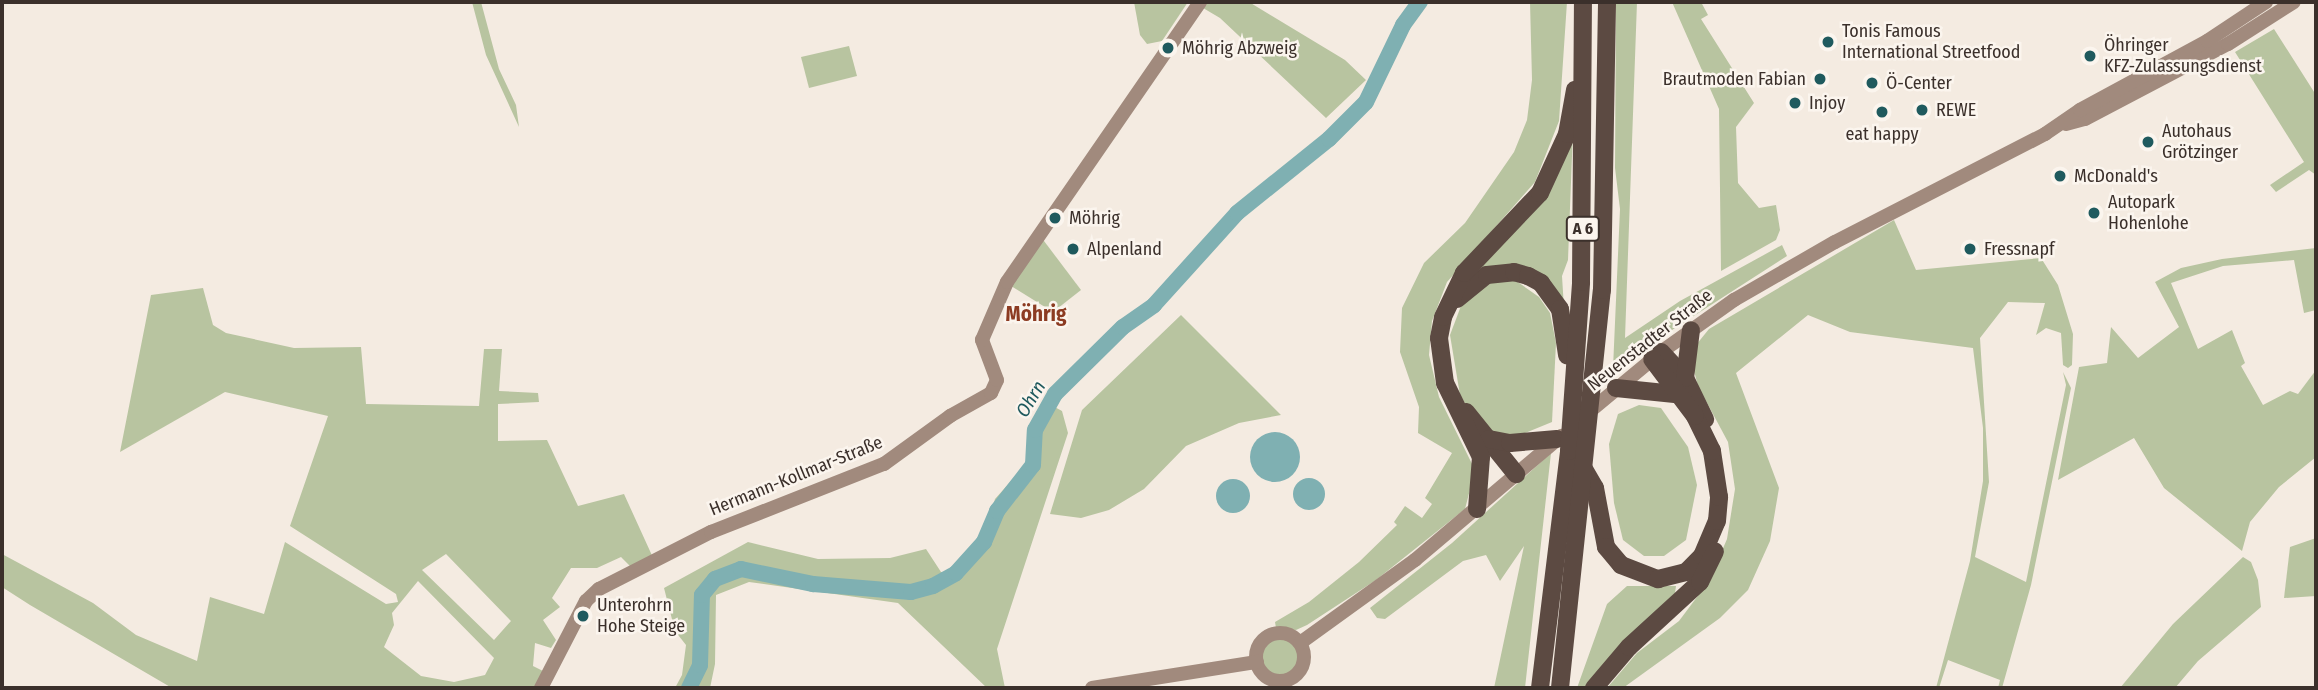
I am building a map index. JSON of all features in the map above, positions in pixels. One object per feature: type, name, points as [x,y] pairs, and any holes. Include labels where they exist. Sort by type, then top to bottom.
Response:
[{"type":"highway","name":"A 6","points":[[1540,688],[1563,445],[1574,394],[1581,282],[1585,64],[1583,2]]},
{"type":"highway","name":"A 6","points":[[1560,688],[1596,379],[1606,213],[1607,2]]},
{"type":"highway","points":[[1477,509],[1481,457],[1445,383],[1439,338],[1443,317],[1465,273],[1539,194],[1567,134],[1585,64]]},
{"type":"highway","points":[[1514,476],[1458,398],[1446,360],[1448,320],[1456,301],[1476,280],[1514,272],[1541,283],[1552,295],[1566,334],[1574,394]]},
{"type":"highway","points":[[1685,378],[1691,330]]},
{"type":"highway","points":[[1594,688],[1615,662],[1700,582],[1723,523],[1724,471],[1719,449],[1685,378],[1657,355]]},
{"type":"highway","points":[[1584,469],[1595,488],[1606,547],[1621,565],[1658,579],[1694,565],[1717,521],[1717,471],[1705,432],[1675,394],[1657,355]]},
{"type":"highway","points":[[1616,388],[1675,394]]},
{"type":"highway","points":[[1489,439],[1510,443],[1563,445]]},
{"type":"highway","points":[[1481,457],[1514,476]]},
{"type":"main road","name":"Hermann-Kollmar-Straße","points":[[541,688],[586,601],[599,589],[711,532],[884,464],[950,416],[991,393],[998,380],[982,340],[1007,282],[1200,2]]},
{"type":"main road","name":"Neuenstadter Straße","points":[[2156,76],[2266,2]]},
{"type":"main road","name":"Neuenstadter Straße","points":[[1300,643],[1361,602],[1514,476],[1563,445],[1616,388],[1691,330],[1835,242],[2156,76],[2228,44],[2294,2]]},
{"type":"main road","points":[[1286,633],[1300,643],[1303,664],[1290,684],[1267,677],[1257,662],[1260,645],[1269,635],[1286,633]]},
{"type":"main road","points":[[1092,688],[1257,662]]},
{"type":"green space","points":[[472,2],[481,2],[499,69],[516,105],[519,127],[486,55]]},
{"type":"green space","points":[[1134,2],[1188,2],[1162,41],[1147,44],[1140,35]]},
{"type":"green space","points":[[1200,2],[1249,2],[1345,60],[1366,80],[1326,118],[1220,18],[1198,5]]},
{"type":"green space","points":[[1530,2],[1567,2],[1559,121],[1535,182],[1447,282],[1432,321],[1429,355],[1439,397],[1475,470],[1465,509],[1376,580],[1307,625],[1296,630],[1276,628],[1275,622],[1309,602],[1359,562],[1397,525],[1394,522],[1405,506],[1422,518],[1432,504],[1425,498],[1452,453],[1418,433],[1419,407],[1400,352],[1402,308],[1424,263],[1465,223],[1514,152],[1527,120],[1532,80]]},
{"type":"green space","points":[[1616,2],[1637,2],[1625,338],[1680,301],[1782,245],[1787,256],[1613,368],[1620,209],[1615,168]]},
{"type":"green space","points":[[1672,2],[1701,2],[1708,15],[1701,19],[1754,103],[1736,127],[1738,183],[1759,208],[1776,205],[1780,230],[1776,240],[1721,271],[1719,109]]},
{"type":"green space","points":[[2274,29],[2316,95],[2316,175],[2309,170],[2276,192],[2270,185],[2304,162],[2235,52]]},
{"type":"green space","points":[[849,46],[857,76],[809,88],[801,57]]},
{"type":"green space","points":[[1573,130],[1568,260],[1562,276],[1564,308],[1549,286],[1480,273],[1475,267],[1518,225]]},
{"type":"green space","points":[[1894,220],[1916,270],[2041,258],[2058,285],[2073,334],[2072,365],[2068,368],[2063,365],[2061,333],[2046,328],[2036,335],[2045,303],[2008,302],[1980,338],[1989,482],[1975,557],[2026,582],[2066,385],[2063,372],[2071,388],[2031,585],[2002,688],[1998,688],[2000,680],[1948,660],[1939,688],[1936,688],[1970,561],[1983,481],[1983,428],[1973,348],[1850,332],[1808,315],[1736,373],[1779,488],[1770,541],[1748,590],[1720,618],[1623,688],[1607,688],[1637,653],[1679,621],[1709,581],[1727,539],[1735,489],[1728,442],[1698,386],[1692,363],[1696,345],[1709,329]]},
{"type":"green space","points":[[1041,237],[1081,290],[1053,312],[1011,286]]},
{"type":"green space","points":[[2316,248],[2316,310],[2304,313],[2294,260],[2223,266],[2171,283],[2198,349],[2232,330],[2245,363],[2241,366],[2263,405],[2290,391],[2298,394],[2316,370],[2316,457],[2279,487],[2250,522],[2242,551],[2164,488],[2134,438],[2058,480],[2079,367],[2107,363],[2111,327],[2138,358],[2179,327],[2155,282],[2181,268],[2222,259]]},
{"type":"green space","points":[[1515,280],[1539,297],[1550,313],[1556,343],[1552,422],[1518,436],[1493,433],[1470,412],[1460,395],[1450,335],[1464,298],[1495,281]]},
{"type":"green space","points":[[203,288],[213,325],[226,333],[294,348],[361,347],[366,404],[479,406],[484,349],[502,349],[499,391],[538,393],[539,402],[498,404],[498,441],[547,440],[578,506],[624,494],[655,562],[636,572],[621,557],[597,568],[571,568],[552,598],[560,607],[543,620],[556,640],[551,648],[535,643],[533,666],[549,674],[542,687],[172,688],[2,587],[2,554],[93,603],[136,635],[197,661],[210,597],[264,614],[285,542],[386,604],[398,602],[396,594],[290,526],[328,416],[225,392],[120,452],[151,295]],"holes":[[[446,554],[511,621],[494,640],[422,570]],[[418,581],[494,658],[485,675],[454,682],[421,676],[384,647],[394,625],[392,613]]]},
{"type":"green space","points":[[1181,315],[1281,415],[1239,423],[1186,446],[1144,489],[1109,510],[1081,518],[1050,514],[1082,410]]},
{"type":"green space","points":[[1051,405],[1062,411],[1068,433],[997,649],[1005,688],[987,688],[898,603],[749,582],[716,595],[715,664],[710,688],[675,688],[682,675],[686,645],[675,631],[664,588],[748,542],[818,559],[890,558],[926,549],[941,572],[955,572],[986,530],[995,499],[1035,454],[1043,415]]},
{"type":"green space","points":[[1639,405],[1661,408],[1688,447],[1697,485],[1686,540],[1664,556],[1644,556],[1623,540],[1614,503],[1609,444],[1618,414]]},
{"type":"green space","points":[[1551,453],[1525,688],[1494,688],[1524,546],[1500,581],[1486,555],[1463,561],[1385,619],[1377,618],[1370,608],[1452,543]]},
{"type":"green space","points":[[2316,538],[2316,596],[2284,598],[2290,547]]},
{"type":"green space","points":[[2243,557],[2251,562],[2258,580],[2261,607],[2198,661],[2175,688],[2120,688],[2173,624]]},
{"type":"green space","points":[[1627,586],[1676,586],[1675,593],[1623,642],[1586,688],[1577,688],[1607,604]]},
{"type":"green space","points":[[1280,633],[1297,640],[1304,657],[1297,674],[1280,681],[1263,674],[1256,657],[1263,640]]},
{"type":"water","points":[[1275,432],[1293,439],[1300,457],[1293,475],[1275,482],[1257,475],[1250,457],[1257,439]]},
{"type":"water","points":[[1309,478],[1320,483],[1325,494],[1320,505],[1309,510],[1298,505],[1293,494],[1298,483]]},
{"type":"water","points":[[1233,479],[1245,484],[1250,496],[1245,508],[1233,513],[1221,508],[1216,496],[1221,484]]},
{"type":"waterway","name":"Ohrn","points":[[689,688],[700,665],[702,595],[715,579],[741,569],[813,584],[911,592],[933,586],[956,573],[984,542],[997,511],[1033,465],[1035,430],[1055,394],[1123,327],[1154,305],[1237,213],[1329,139],[1366,102],[1403,25],[1420,2]]},
{"type":"place","name":"Tonis Famous International Streetfood","points":[[1828,42]]},
{"type":"place","name":"Möhrig Abzweig","points":[[1168,48]]},
{"type":"place","name":"Öhringer KFZ-Zulassungsdienst","points":[[2090,56]]},
{"type":"place","name":"Brautmoden Fabian","points":[[1820,79]]},
{"type":"place","name":"Ö-Center","points":[[1872,83]]},
{"type":"place","name":"Injoy","points":[[1795,103]]},
{"type":"place","name":"REWE","points":[[1922,110]]},
{"type":"place","name":"eat happy","points":[[1882,112]]},
{"type":"place","name":"Autohaus Grötzinger","points":[[2148,142]]},
{"type":"place","name":"McDonald's","points":[[2060,176]]},
{"type":"place","name":"Autopark Hohenlohe","points":[[2094,213]]},
{"type":"place","name":"Möhrig","points":[[1055,218]]},
{"type":"place","name":"Alpenland","points":[[1073,249]]},
{"type":"place","name":"Fressnapf","points":[[1970,249]]},
{"type":"place","name":"Unterohrn Hohe Steige","points":[[583,616]]},
{"type":"district","name":"Möhrig","points":[[1036,314]]}]
